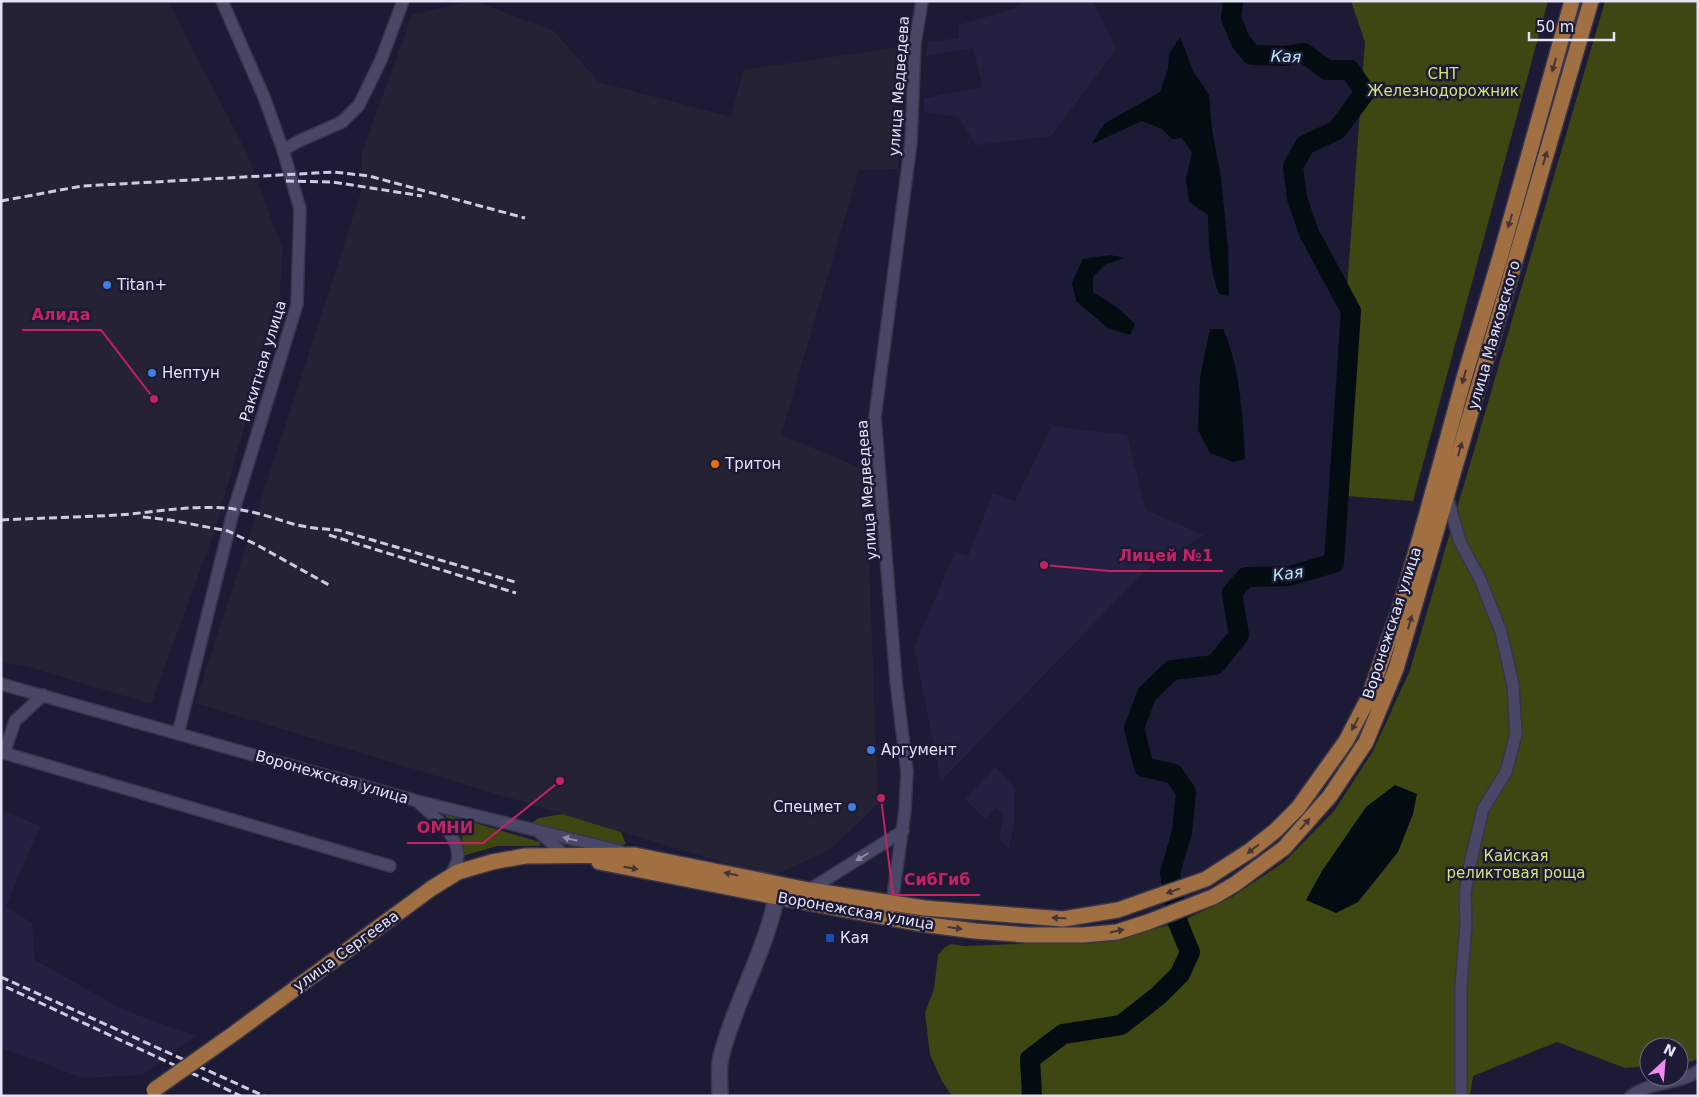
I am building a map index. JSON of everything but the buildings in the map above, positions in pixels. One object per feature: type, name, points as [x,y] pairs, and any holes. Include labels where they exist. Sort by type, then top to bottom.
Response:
[{"type":"main road","name":"улица Маяковского","points":[[1428,513],[1464,378],[1572,1]]},
{"type":"main road","name":"улица Маяковского","points":[[1396,669],[1591,1]]},
{"type":"main road","name":"Воронежская улица","points":[[566,856],[891,911],[924,908],[1064,919],[1118,910],[1206,879],[1252,850],[1275,831],[1298,808],[1346,740],[1369,697],[1428,513]]},
{"type":"main road","name":"Воронежская улица","points":[[566,856],[635,855],[778,891],[809,890],[975,931],[1027,936],[1118,932],[1213,897],[1235,884],[1284,848],[1330,796],[1366,742],[1396,669]]},
{"type":"main road","name":"улица Сергеева","points":[[150,1093],[396,914],[458,872],[492,862],[525,856],[566,856]]},
{"type":"street","name":"Ракитная улица","points":[[178,734],[232,516],[297,304],[300,209],[283,150],[264,97],[222,1]]},
{"type":"street","points":[[283,150],[342,122],[359,105],[381,60],[403,1]]},
{"type":"street","name":"улица Медведева","points":[[891,911],[903,831],[907,772],[896,681],[875,417],[911,142],[915,43],[922,1]]},
{"type":"street","points":[[1447,496],[1460,542],[1480,579],[1501,632],[1513,685],[1516,734],[1506,772],[1483,809],[1465,893],[1466,924],[1461,986],[1461,1096]]},
{"type":"street","name":"Воронежская улица","points":[[1,684],[417,801],[538,831],[566,856]]},
{"type":"street","points":[[43,695],[16,721],[4,753],[390,866]]},
{"type":"street","points":[[417,801],[447,828],[457,848],[457,862],[450,877]]},
{"type":"street","points":[[538,831],[635,855]]},
{"type":"street","points":[[809,890],[903,831]]},
{"type":"street","points":[[720,1096],[721,1058],[767,932],[778,891]]},
{"type":"street","points":[[1631,1096],[1657,1084],[1692,1075],[1698,1071]]},
{"type":"shaded area","points":[[1,1],[168,1],[247,153],[283,250],[279,304],[214,533],[151,704],[22,665],[1,663]]},
{"type":"shaded area","points":[[475,1],[554,31],[599,82],[731,117],[743,70],[898,47],[898,169],[859,170],[781,435],[866,470],[878,804],[831,849],[771,877],[195,703],[361,192],[362,152],[412,15]]},
{"type":"shaded area","points":[[1023,1],[1092,1],[1116,49],[1051,136],[976,145],[958,117],[924,112],[924,98],[983,87],[973,48],[926,56],[928,42],[959,38],[959,25],[1015,8]]},
{"type":"shaded area","points":[[1180,37],[1193,71],[1209,95],[1212,130],[1221,178],[1228,248],[1229,296],[1219,294],[1213,276],[1208,234],[1208,215],[1189,202],[1186,179],[1192,153],[1182,138],[1172,139],[1162,129],[1142,121],[1092,144],[1104,124],[1160,92],[1168,69],[1169,54]]},
{"type":"shaded area","points":[[1110,255],[1125,258],[1106,264],[1093,277],[1093,292],[1118,308],[1135,324],[1130,335],[1108,328],[1076,301],[1072,283],[1083,259]]},
{"type":"shaded area","points":[[1210,329],[1223,329],[1229,343],[1237,375],[1242,410],[1245,459],[1233,462],[1210,453],[1198,430],[1200,378]]},
{"type":"shaded area","points":[[1052,426],[1127,435],[1146,510],[1204,535],[1145,571],[941,781],[914,647],[955,552],[968,556],[993,493],[1015,501]]},
{"type":"shaded area","points":[[995,767],[1015,787],[1014,825],[1009,849],[999,839],[1004,815],[996,808],[985,819],[965,799]]},
{"type":"shaded area","points":[[1395,785],[1417,794],[1413,814],[1398,852],[1358,902],[1336,913],[1306,900],[1322,871],[1366,807]]},
{"type":"shaded area","points":[[1,810],[40,826],[6,906],[32,923],[35,960],[124,1010],[196,1036],[142,1075],[83,1078],[1,1048]]},
{"type":"green space","name":"СНТ Железнодорожник","points":[[1351,1],[1548,1],[1413,501],[1332,495],[1365,42]]},
{"type":"green space","name":"Кайская реликтовая роща","points":[[1605,1],[1698,1],[1698,1058],[1689,1062],[1689,1037],[1639,1037],[1639,1067],[1625,1068],[1557,1042],[1473,1076],[1470,1096],[952,1096],[942,1081],[930,1055],[925,1013],[934,989],[938,955],[945,947],[951,944],[964,946],[1104,941],[1178,923],[1232,897],[1284,862],[1334,811],[1373,751],[1410,670]]},
{"type":"green space","points":[[444,814],[540,842],[540,846],[497,846],[463,856],[462,836]]},
{"type":"green space","points":[[562,814],[621,832],[626,844],[616,846],[529,824],[539,818]]},
{"type":"waterway","name":"Кая","points":[[1032,1096],[1030,1059],[1063,1034],[1121,1025],[1158,996],[1180,974],[1190,952],[1178,923],[1170,873],[1182,832],[1186,792],[1174,774],[1144,767],[1134,728],[1147,694],[1172,670],[1215,665],[1239,635],[1232,593],[1246,577],[1289,576],[1334,563],[1351,311],[1309,233],[1297,198],[1293,166],[1305,145],[1337,130],[1365,92],[1350,70],[1327,70],[1304,53],[1285,56],[1252,55],[1241,42],[1231,18],[1233,1]]},
{"type":"railway","points":[[1,201],[82,186],[334,172],[369,176],[525,218]]},
{"type":"railway","points":[[286,181],[333,182],[422,196]]},
{"type":"railway","points":[[1,520],[119,515],[205,507],[234,509],[299,525],[338,530],[515,582]]},
{"type":"railway","points":[[143,517],[228,531],[329,585]]},
{"type":"railway","points":[[329,535],[516,593]]},
{"type":"railway","points":[[1,977],[264,1096]]},
{"type":"railway","points":[[6,987],[241,1096]]},
{"type":"place","name":"Titan+","points":[[107,285]]},
{"type":"place","name":"Нептун","points":[[152,373]]},
{"type":"place","name":"Алида","points":[[154,399]]},
{"type":"place","name":"Тритон","points":[[715,464]]},
{"type":"place","name":"Лицей №1","points":[[1044,565]]},
{"type":"place","name":"Аргумент","points":[[871,750]]},
{"type":"place","name":"ОМНИ","points":[[560,781]]},
{"type":"place","name":"СибГиб","points":[[881,798]]},
{"type":"place","name":"Спецмет","points":[[852,807]]},
{"type":"place","name":"Кая","points":[[830,938]]}]
